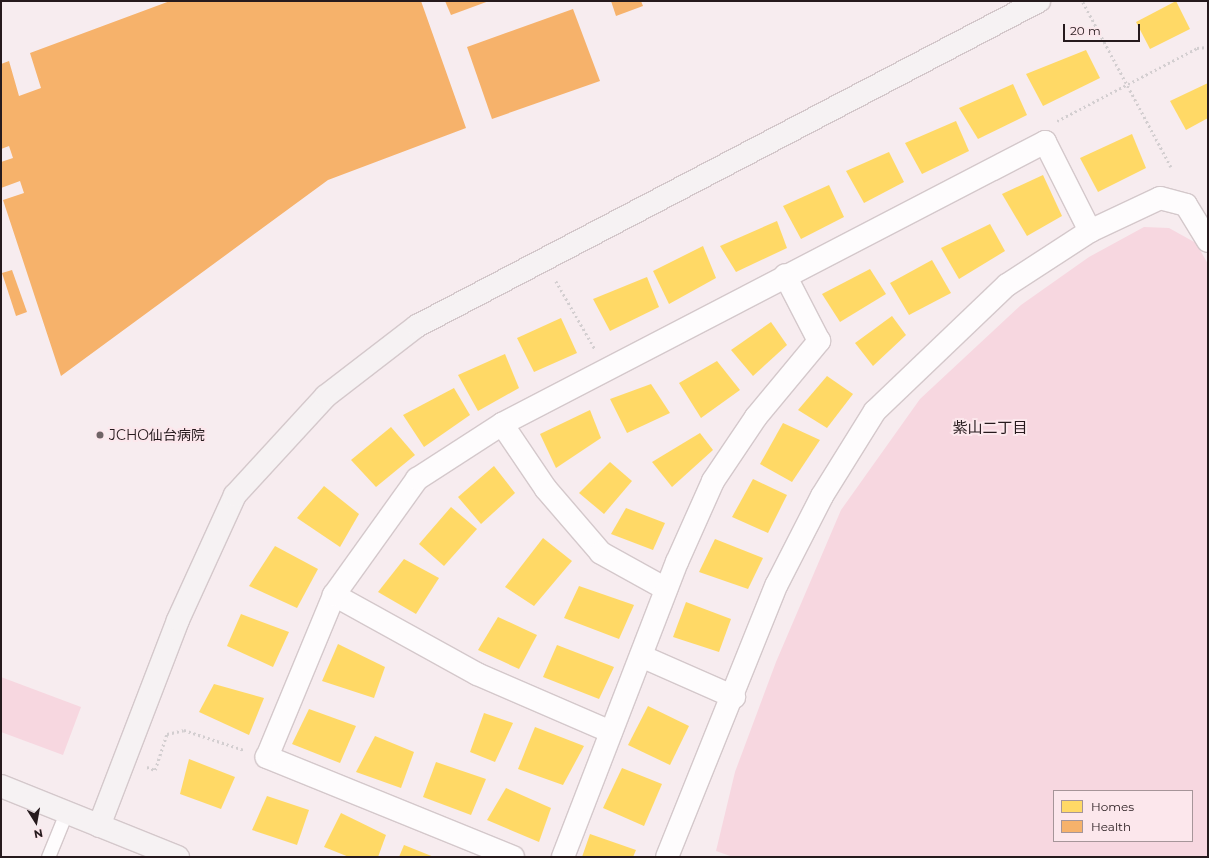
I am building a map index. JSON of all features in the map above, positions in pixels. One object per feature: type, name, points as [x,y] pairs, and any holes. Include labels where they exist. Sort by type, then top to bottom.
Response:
[{"type":"street","points":[[99,826],[178,620],[235,495],[326,396],[417,326],[1039,1]]},
{"type":"street","points":[[513,857],[267,757],[334,595],[417,479],[502,424],[785,275],[1045,142],[1090,231]]},
{"type":"street","points":[[669,856],[734,697],[777,584],[822,496],[875,411],[1008,285],[1090,231],[1160,198],[1186,204],[1208,241]]},
{"type":"street","points":[[563,857],[666,590],[713,481],[756,417],[819,341],[785,275]]},
{"type":"street","points":[[502,424],[546,489],[601,553],[666,590]]},
{"type":"street","points":[[334,595],[477,674],[611,732]]},
{"type":"street","points":[[641,656],[734,697]]},
{"type":"street","points":[[1,786],[178,857]]},
{"type":"lane","points":[[48,857],[66,813]]},
{"type":"path","points":[[1083,2],[1170,167]]},
{"type":"path","points":[[1045,142],[1049,126],[1197,48],[1208,47]]},
{"type":"path","points":[[555,279],[606,369]]},
{"type":"path","points":[[142,765],[154,770],[167,734],[184,730],[267,757]]},
{"type":"shaded area","points":[[1144,227],[1169,228],[1196,243],[1208,264],[1208,857],[733,857],[716,851],[735,772],[776,662],[841,510],[920,399],[1021,305],[1089,257]]},
{"type":"shaded area","points":[[1,677],[81,707],[63,755],[1,732]]},
{"type":"building: Homes","points":[[1176,1],[1190,29],[1150,49],[1136,22]]},
{"type":"building: Homes","points":[[1086,50],[1100,78],[1043,106],[1026,74]]},
{"type":"building: Homes","points":[[1208,83],[1208,118],[1186,130],[1170,101]]},
{"type":"building: Homes","points":[[1013,84],[1027,115],[978,139],[959,108]]},
{"type":"building: Homes","points":[[956,121],[969,151],[922,174],[905,143]]},
{"type":"building: Homes","points":[[1132,134],[1146,168],[1098,192],[1080,158]]},
{"type":"building: Homes","points":[[889,152],[904,182],[864,203],[846,171]]},
{"type":"building: Homes","points":[[1043,175],[1062,216],[1027,236],[1002,194]]},
{"type":"building: Homes","points":[[829,185],[844,217],[801,239],[783,206]]},
{"type":"building: Homes","points":[[777,221],[787,248],[736,272],[720,246]]},
{"type":"building: Homes","points":[[990,224],[1005,251],[959,279],[941,248]]},
{"type":"building: Homes","points":[[703,246],[716,278],[669,304],[653,271]]},
{"type":"building: Homes","points":[[932,260],[951,293],[909,315],[890,283]]},
{"type":"building: Homes","points":[[870,269],[886,294],[840,322],[822,294]]},
{"type":"building: Homes","points":[[647,277],[659,307],[610,331],[593,299]]},
{"type":"building: Homes","points":[[892,316],[906,335],[873,366],[855,343]]},
{"type":"building: Homes","points":[[561,318],[577,353],[534,372],[517,338]]},
{"type":"building: Homes","points":[[771,322],[787,345],[753,376],[731,350]]},
{"type":"building: Homes","points":[[505,354],[519,388],[478,411],[458,375]]},
{"type":"building: Homes","points":[[717,361],[740,390],[701,418],[679,383]]},
{"type":"building: Homes","points":[[827,376],[853,394],[827,428],[798,410]]},
{"type":"building: Homes","points":[[651,384],[670,413],[627,433],[610,399]]},
{"type":"building: Homes","points":[[454,388],[470,415],[424,447],[403,415]]},
{"type":"building: Homes","points":[[590,410],[601,438],[556,468],[540,434]]},
{"type":"building: Homes","points":[[783,423],[820,440],[792,482],[760,464]]},
{"type":"building: Homes","points":[[391,427],[415,455],[376,487],[351,460]]},
{"type":"building: Homes","points":[[700,433],[713,450],[672,487],[652,462]]},
{"type":"building: Homes","points":[[610,462],[632,481],[604,514],[579,493]]},
{"type":"building: Homes","points":[[494,466],[515,493],[481,524],[458,497]]},
{"type":"building: Homes","points":[[753,479],[787,495],[768,533],[732,517]]},
{"type":"building: Homes","points":[[324,486],[359,514],[340,547],[297,518]]},
{"type":"building: Homes","points":[[451,507],[477,529],[444,566],[419,544]]},
{"type":"building: Homes","points":[[626,508],[665,523],[653,550],[611,534]]},
{"type":"building: Homes","points":[[543,538],[572,561],[534,606],[505,587]]},
{"type":"building: Homes","points":[[715,539],[763,558],[748,589],[699,572]]},
{"type":"building: Homes","points":[[275,546],[318,569],[297,608],[249,586]]},
{"type":"building: Homes","points":[[404,559],[439,578],[416,614],[378,592]]},
{"type":"building: Homes","points":[[579,586],[634,605],[619,639],[564,618]]},
{"type":"building: Homes","points":[[686,602],[731,619],[719,652],[673,637]]},
{"type":"building: Homes","points":[[241,614],[289,632],[273,667],[227,646]]},
{"type":"building: Homes","points":[[498,617],[537,635],[519,669],[478,650]]},
{"type":"building: Homes","points":[[338,644],[385,667],[374,698],[322,681]]},
{"type":"building: Homes","points":[[557,645],[614,667],[599,699],[543,677]]},
{"type":"building: Homes","points":[[214,684],[264,698],[249,735],[199,712]]},
{"type":"building: Homes","points":[[648,706],[689,726],[670,765],[628,745]]},
{"type":"building: Homes","points":[[309,709],[356,726],[340,763],[292,744]]},
{"type":"building: Homes","points":[[484,713],[513,723],[495,762],[470,752]]},
{"type":"building: Homes","points":[[535,727],[584,746],[563,785],[518,769]]},
{"type":"building: Homes","points":[[375,736],[414,752],[401,788],[356,772]]},
{"type":"building: Homes","points":[[189,759],[235,777],[221,809],[180,794]]},
{"type":"building: Homes","points":[[436,762],[486,779],[471,815],[423,797]]},
{"type":"building: Homes","points":[[622,768],[662,784],[644,826],[603,808]]},
{"type":"building: Homes","points":[[506,788],[551,808],[539,842],[487,820]]},
{"type":"building: Homes","points":[[267,796],[309,810],[297,845],[252,830]]},
{"type":"building: Homes","points":[[341,813],[386,835],[378,857],[349,857],[324,847]]},
{"type":"building: Homes","points":[[590,834],[636,850],[633,857],[582,857]]},
{"type":"building: Homes","points":[[404,845],[434,857],[399,857]]},
{"type":"building: Health","points":[[170,1],[421,1],[466,128],[328,180],[61,376],[3,200],[24,193],[20,181],[1,188],[1,162],[13,158],[9,146],[1,149],[1,64],[9,61],[19,96],[41,88],[30,53]]},
{"type":"building: Health","points":[[445,1],[489,1],[451,15]]},
{"type":"building: Health","points":[[611,1],[641,1],[643,6],[616,16]]},
{"type":"building: Health","points":[[573,9],[600,81],[492,119],[467,47]]},
{"type":"building: Health","points":[[12,270],[27,312],[16,316],[2,273]]},
{"type":"place","name":"JCHO仙台病院","points":[[100,435]]},
{"type":"district","name":"紫山二丁目","points":[[990,428]]}]
